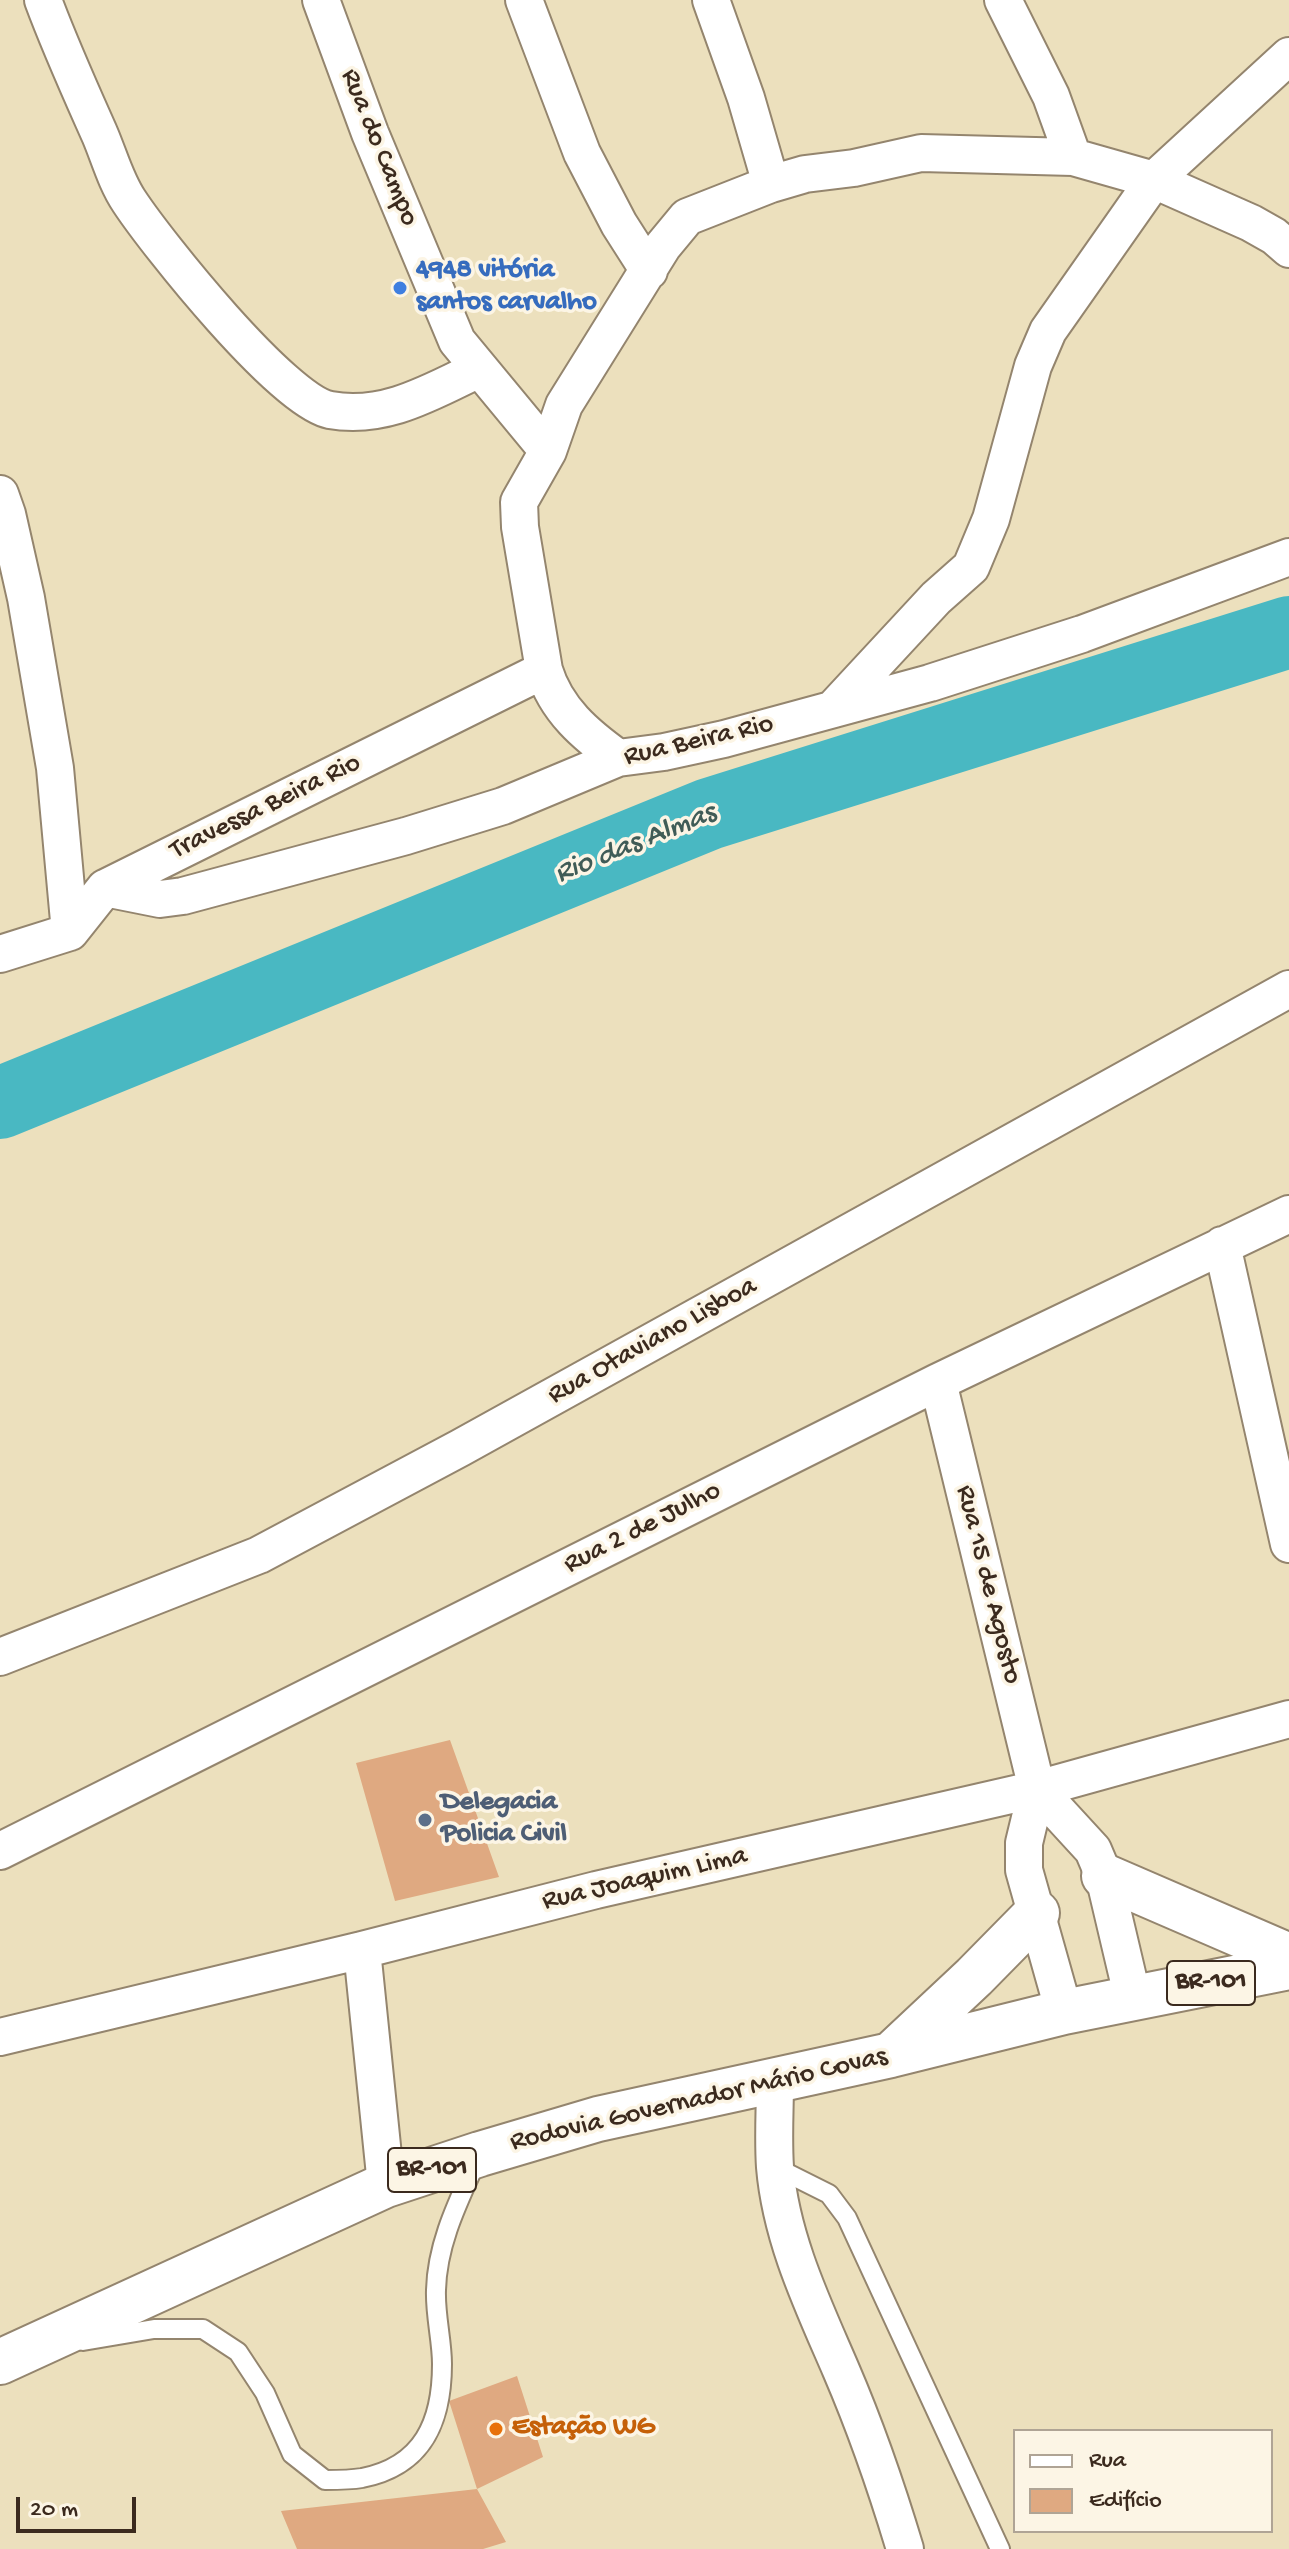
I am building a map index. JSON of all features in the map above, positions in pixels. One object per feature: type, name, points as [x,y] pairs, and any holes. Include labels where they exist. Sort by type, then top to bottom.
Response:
[{"type":"highway","points":[[1104,1876],[1289,1956]]},
{"type":"highway","points":[[891,2055],[1037,1913]]},
{"type":"highway","name":"Rodovia Governador Mário Covas","points":[[10,2357],[386,2185],[480,2154],[598,2119],[891,2055],[1064,2012],[1289,1967]]},
{"type":"street","points":[[43,0],[128,200],[248,346],[299,396],[327,410],[371,413],[407,403],[479,369]]},
{"type":"street","name":"Rua do Campo","points":[[321,0],[370,133],[457,341],[548,451]]},
{"type":"street","points":[[524,0],[582,153],[619,224],[649,271]]},
{"type":"street","points":[[711,0],[746,98],[771,184]]},
{"type":"street","points":[[1003,0],[1051,96],[1073,157]]},
{"type":"street","points":[[833,709],[936,598],[971,567],[991,519],[1033,366],[1048,331],[1154,180],[1289,56]]},
{"type":"street","points":[[618,758],[587,735],[549,688],[520,527],[519,502],[548,451],[564,405],[663,246],[687,217],[805,174],[854,168],[921,153],[1073,157],[1154,180],[1251,223],[1289,249]]},
{"type":"street","points":[[0,494],[26,598],[55,768],[70,932],[0,954]]},
{"type":"street","name":"Rua Beira Rio","points":[[105,888],[160,899],[210,890],[503,806],[618,758],[724,739],[930,683],[1082,634],[1289,557]]},
{"type":"street","name":"Travessa Beira Rio","points":[[70,932],[105,888],[544,670]]},
{"type":"street","name":"Rua Otaviano Lisboa","points":[[0,1657],[259,1555],[488,1433],[1181,1052],[1289,989]]},
{"type":"street","name":"Rua 2 de Julho","points":[[0,1851],[938,1382],[1289,1214]]},
{"type":"street","points":[[1222,1245],[1289,1544]]},
{"type":"street","name":"Rua 15 de Agosto","points":[[938,1382],[1037,1789]]},
{"type":"street","name":"Rua Joaquim Lima","points":[[0,2037],[596,1890],[1037,1789],[1289,1719]]},
{"type":"street","points":[[1037,1789],[1093,1850],[1104,1876],[1133,1999]]},
{"type":"street","points":[[1037,1789],[1024,1843],[1024,1870],[1064,2012]]},
{"type":"street","points":[[362,1950],[386,2185]]},
{"type":"street","points":[[775,2081],[775,2167],[787,2229],[808,2296],[886,2487],[905,2549]]},
{"type":"lane","points":[[10,2357],[154,2329],[203,2329],[238,2352],[265,2393],[292,2454],[325,2480],[362,2478],[400,2464],[418,2451],[437,2412],[442,2365],[436,2289],[447,2225],[480,2154]]},
{"type":"lane","points":[[775,2167],[829,2194],[847,2218],[1000,2549]]},
{"type":"building","name":"Delegacia Policia Civil","points":[[450,1740],[499,1877],[395,1901],[356,1763]]},
{"type":"building","name":"Estação WG","points":[[517,2376],[543,2457],[477,2489],[449,2401]]},
{"type":"building","points":[[477,2489],[506,2542],[483,2549],[297,2549],[281,2511]]},
{"type":"waterway","name":"Rio das Almas","points":[[0,1103],[709,814],[1289,632]]},
{"type":"place","name":"4948 vitória santos carvalho","points":[[400,288]]},
{"type":"place","name":"Delegacia Policia Civil","points":[[425,1820]]},
{"type":"place","name":"Estação WG","points":[[496,2429]]}]
